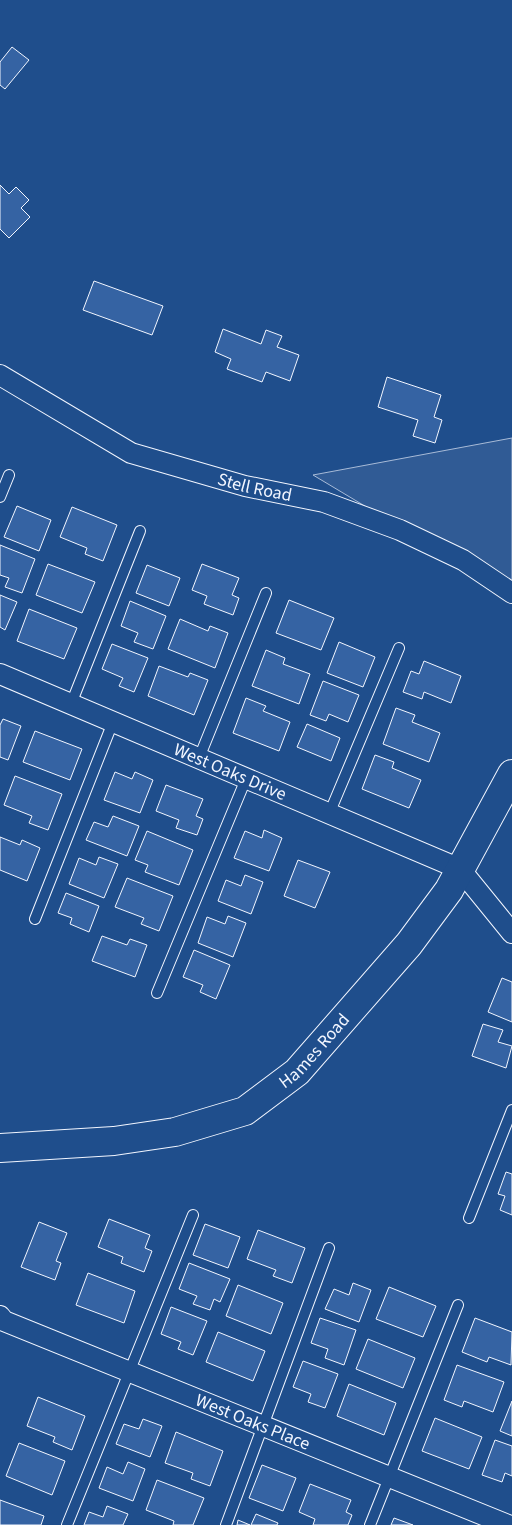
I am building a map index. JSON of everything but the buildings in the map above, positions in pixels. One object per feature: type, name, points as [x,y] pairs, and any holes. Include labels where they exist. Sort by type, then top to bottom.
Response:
[{"type":"street","name":"Stell Road","points":[[0,375],[131,453],[245,486],[324,502],[392,526],[462,560],[512,593]]},
{"type":"street","name":"West Oaks Drive","points":[[0,674],[460,869]]},
{"type":"street","name":"Hames Road","points":[[0,1148],[114,1141],[175,1132],[244,1111],[296,1072],[352,1011],[408,944],[449,890],[512,774]]},
{"type":"street","points":[[460,869],[512,932]]},
{"type":"street","name":"West Oaks Place","points":[[0,1316],[4,1321],[508,1525]]},
{"type":"lane","points":[[0,497],[9,475]]},
{"type":"lane","points":[[71,704],[140,532]]},
{"type":"lane","points":[[199,758],[266,592]]},
{"type":"lane","points":[[329,814],[399,648]]},
{"type":"lane","points":[[35,919],[113,722]]},
{"type":"lane","points":[[156,993],[246,779]]},
{"type":"lane","points":[[468,1218],[512,1110]]},
{"type":"lane","points":[[67,1525],[193,1215]]},
{"type":"lane","points":[[226,1525],[329,1248]]},
{"type":"lane","points":[[370,1525],[458,1305]]},
{"type":"shaded area","points":[[512,438],[512,594],[313,475]]}]
